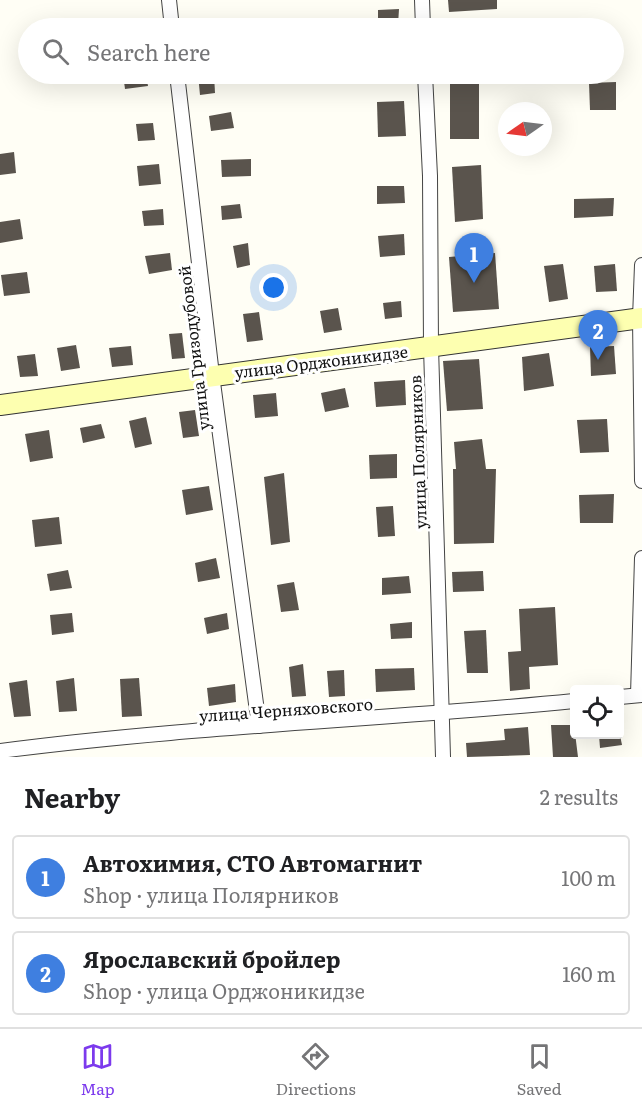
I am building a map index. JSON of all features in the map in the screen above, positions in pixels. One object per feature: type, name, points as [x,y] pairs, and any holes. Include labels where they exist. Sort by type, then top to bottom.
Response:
[{"type":"main road","name":"улица Орджоникидзе","points":[[0,405],[641,318]]},
{"type":"street","points":[[169,0],[171,18]]},
{"type":"street","points":[[422,0],[423,18]]},
{"type":"street","name":"улица Гризодубовой","points":[[178,84],[212,375],[259,726]]},
{"type":"street","name":"улица Полярников","points":[[425,84],[430,176],[431,347],[443,757]]},
{"type":"street","points":[[642,265],[642,481]]},
{"type":"street","points":[[624,697],[640,695],[642,558]]},
{"type":"street","name":"улица Черняховского","points":[[0,751],[259,726],[442,714],[570,701]]},
{"type":"building","points":[[448,0],[497,0],[497,9],[449,12]]},
{"type":"building","points":[[399,9],[398,18],[378,18],[378,10]]},
{"type":"building","points":[[124,84],[148,84],[148,86],[125,89]]},
{"type":"building","points":[[199,84],[215,84],[215,93],[200,95]]},
{"type":"building","points":[[450,84],[479,84],[479,139],[450,139]]},
{"type":"building","points":[[589,84],[616,84],[616,110],[590,110]]},
{"type":"building","points":[[404,101],[406,136],[378,137],[377,102]]},
{"type":"building","points":[[231,112],[234,128],[211,131],[209,116]]},
{"type":"building","points":[[153,123],[155,140],[138,141],[136,124]]},
{"type":"building","points":[[14,152],[16,173],[0,175],[0,154]]},
{"type":"building","points":[[251,159],[251,176],[222,177],[221,160]]},
{"type":"building","points":[[159,164],[161,184],[139,186],[137,166]]},
{"type":"building","points":[[481,165],[483,219],[455,222],[452,167]]},
{"type":"building","points":[[377,186],[404,186],[405,203],[377,204]]},
{"type":"building","points":[[614,198],[613,216],[574,218],[574,199]]},
{"type":"building","points":[[240,204],[242,218],[222,220],[221,206]]},
{"type":"building","points":[[163,209],[164,225],[144,226],[142,211]]},
{"type":"building","points":[[20,219],[23,239],[0,243],[0,222]]},
{"type":"building","points":[[404,234],[405,255],[380,257],[378,236]]},
{"type":"building","points":[[248,243],[250,265],[237,268],[233,246]]},
{"type":"building","points":[[170,253],[172,270],[149,274],[145,256]]},
{"type":"building","points":[[495,253],[499,309],[453,312],[449,257]]},
{"type":"building","points":[[563,264],[568,299],[549,302],[544,266]]},
{"type":"building","points":[[615,264],[617,291],[596,292],[594,266]]},
{"type":"building","points":[[27,272],[30,293],[4,296],[1,275]]},
{"type":"building","points":[[401,301],[402,317],[385,319],[383,303]]},
{"type":"building","points":[[338,308],[342,330],[324,333],[320,311]]},
{"type":"building","points":[[259,312],[263,340],[247,342],[243,314]]},
{"type":"building","points":[[182,333],[185,358],[172,359],[169,334]]},
{"type":"building","points":[[76,345],[80,368],[61,371],[57,348]]},
{"type":"building","points":[[131,346],[133,365],[112,367],[109,348]]},
{"type":"building","points":[[614,346],[616,374],[591,376],[590,347]]},
{"type":"building","points":[[549,353],[554,386],[524,391],[522,357]]},
{"type":"building","points":[[35,354],[38,376],[20,377],[17,356]]},
{"type":"building","points":[[479,359],[483,409],[447,411],[443,361]]},
{"type":"building","points":[[405,380],[406,405],[376,407],[374,382]]},
{"type":"building","points":[[345,388],[349,407],[325,412],[321,393]]},
{"type":"building","points":[[276,393],[278,416],[255,418],[253,395]]},
{"type":"building","points":[[195,410],[199,436],[183,438],[179,412]]},
{"type":"building","points":[[146,417],[152,444],[135,448],[129,421]]},
{"type":"building","points":[[607,419],[609,452],[580,453],[577,420]]},
{"type":"building","points":[[101,424],[105,438],[83,443],[80,428]]},
{"type":"building","points":[[49,430],[53,458],[30,462],[25,434]]},
{"type":"building","points":[[482,439],[486,469],[496,469],[494,543],[454,544],[453,469],[456,469],[454,442]]},
{"type":"building","points":[[397,454],[397,478],[370,479],[369,455]]},
{"type":"building","points":[[284,473],[290,542],[271,545],[264,477]]},
{"type":"building","points":[[209,486],[213,510],[186,515],[182,490]]},
{"type":"building","points":[[614,494],[613,523],[580,523],[579,495]]},
{"type":"building","points":[[393,506],[395,536],[378,537],[376,507]]},
{"type":"building","points":[[59,517],[62,544],[35,547],[32,520]]},
{"type":"building","points":[[216,558],[220,578],[198,582],[195,563]]},
{"type":"building","points":[[68,570],[72,588],[50,591],[47,574]]},
{"type":"building","points":[[483,571],[484,591],[453,592],[452,572]]},
{"type":"building","points":[[409,576],[411,593],[382,595],[382,578]]},
{"type":"building","points":[[294,582],[299,610],[281,612],[277,585]]},
{"type":"building","points":[[555,607],[558,665],[529,667],[530,689],[510,691],[508,652],[521,651],[519,609]]},
{"type":"building","points":[[72,613],[74,632],[52,635],[50,615]]},
{"type":"building","points":[[227,613],[229,629],[207,634],[204,618]]},
{"type":"building","points":[[412,622],[412,638],[391,639],[390,624]]},
{"type":"building","points":[[486,630],[488,673],[467,673],[464,631]]},
{"type":"building","points":[[303,664],[306,696],[292,697],[289,667]]},
{"type":"building","points":[[414,668],[415,690],[376,692],[375,669]]},
{"type":"building","points":[[344,670],[345,696],[329,697],[327,671]]},
{"type":"building","points":[[74,678],[77,711],[59,712],[56,681]]},
{"type":"building","points":[[139,678],[142,716],[122,717],[120,679]]},
{"type":"building","points":[[27,680],[31,716],[14,717],[9,683]]},
{"type":"building","points":[[235,684],[236,702],[209,706],[207,688]]},
{"type":"building","points":[[551,725],[570,725],[570,739],[576,739],[578,757],[553,757]]},
{"type":"building","points":[[528,727],[530,755],[467,757],[466,743],[505,740],[504,729]]},
{"type":"building","points":[[599,739],[621,739],[622,745],[600,748]]},
{"type":"place","name":"Автохимия, СТО Автомагнит","points":[[474,283]]},
{"type":"place","name":"Ярославский бройлер","points":[[598,360]]}]
